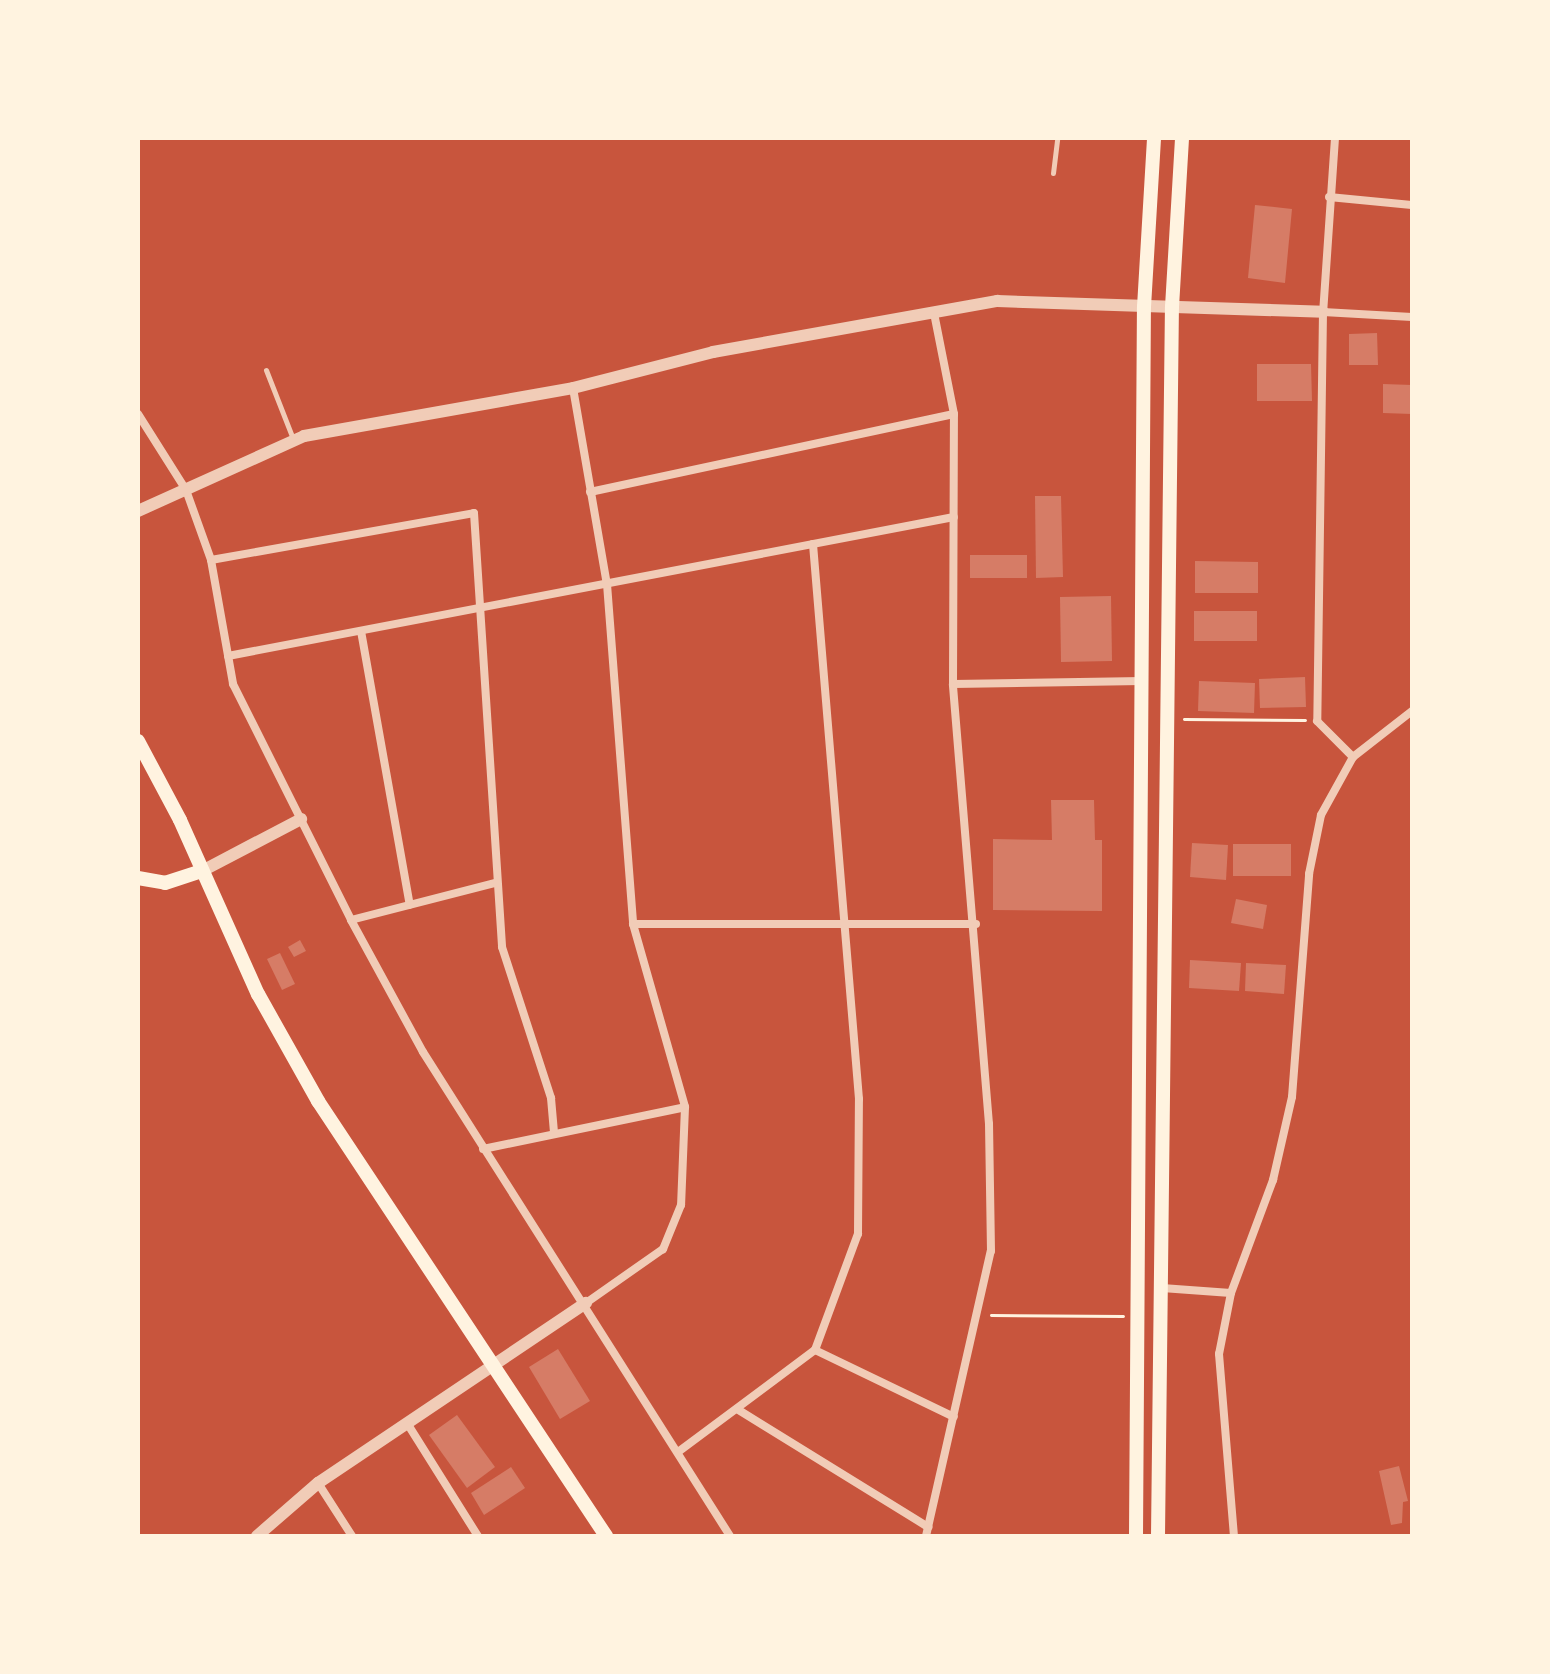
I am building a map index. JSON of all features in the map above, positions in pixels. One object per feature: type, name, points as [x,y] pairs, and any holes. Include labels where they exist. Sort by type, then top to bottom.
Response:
[{"type":"main road","points":[[1136,1536],[1144,307],[1154,138]]},
{"type":"main road","points":[[1158,1536],[1172,307],[1182,138]]},
{"type":"main road","points":[[138,741],[258,994],[318,1101],[606,1536]]},
{"type":"main road","points":[[138,878],[165,883],[202,871]]},
{"type":"street","points":[[1335,138],[1323,312],[1317,721],[1353,757]]},
{"type":"street","points":[[1329,197],[1412,205]]},
{"type":"street","points":[[138,511],[294,440],[573,388],[713,352],[997,301],[1412,317]]},
{"type":"street","points":[[737,1409],[927,1531],[977,1315],[991,1235],[976,924],[953,684],[954,414],[934,313]]},
{"type":"street","points":[[257,1536],[318,1483],[663,1249],[681,1205],[685,1107],[633,924],[607,584],[573,388]]},
{"type":"street","points":[[138,414],[186,490],[211,560],[233,684],[351,920],[483,1149],[586,1303],[730,1536]]},
{"type":"street","points":[[590,492],[954,414]]},
{"type":"street","points":[[211,560],[474,513],[477,609],[502,947],[551,1098],[554,1132]]},
{"type":"street","points":[[228,656],[954,517]]},
{"type":"street","points":[[678,1452],[815,1350],[858,1234],[859,1099],[813,544]]},
{"type":"street","points":[[361,631],[410,905]]},
{"type":"street","points":[[953,684],[1143,681]]},
{"type":"street","points":[[1234,1536],[1219,1385],[1219,1354],[1231,1293],[1273,1180],[1292,1097],[1314,839],[1329,795],[1353,757],[1412,711]]},
{"type":"street","points":[[202,871],[301,819]]},
{"type":"street","points":[[351,920],[495,883]]},
{"type":"street","points":[[633,924],[976,924]]},
{"type":"street","points":[[483,1149],[685,1107]]},
{"type":"street","points":[[1162,1288],[1231,1293]]},
{"type":"street","points":[[815,1350],[954,1417]]},
{"type":"street","points":[[407,1423],[478,1536]]},
{"type":"street","points":[[318,1483],[352,1536]]},
{"type":"lane","points":[[1053,173],[1057,138]]},
{"type":"lane","points":[[266,370],[294,440]]},
{"type":"path","points":[[1165,718],[1317,721]]},
{"type":"path","points":[[977,1315],[1123,1316]]},
{"type":"building","points":[[1255,205],[1292,209],[1285,283],[1248,278]]},
{"type":"building","points":[[1377,333],[1378,365],[1349,365],[1349,334]]},
{"type":"building","points":[[1257,364],[1311,364],[1312,401],[1257,401]]},
{"type":"building","points":[[1383,384],[1412,385],[1412,414],[1383,413]]},
{"type":"building","points":[[1035,496],[1061,496],[1063,577],[1036,578]]},
{"type":"building","points":[[970,555],[1027,555],[1027,578],[970,578]]},
{"type":"building","points":[[1195,561],[1258,562],[1258,593],[1195,593]]},
{"type":"building","points":[[1111,596],[1112,661],[1061,662],[1060,597]]},
{"type":"building","points":[[1194,611],[1257,611],[1257,641],[1194,641]]},
{"type":"building","points":[[1305,677],[1306,707],[1260,708],[1259,679]]},
{"type":"building","points":[[1199,681],[1255,683],[1254,713],[1198,711]]},
{"type":"building","points":[[1051,800],[1094,800],[1095,840],[1102,840],[1102,911],[993,910],[993,839],[1052,840]]},
{"type":"building","points":[[1192,843],[1228,845],[1226,880],[1190,877]]},
{"type":"building","points":[[1233,844],[1291,844],[1291,876],[1233,876]]},
{"type":"building","points":[[1236,899],[1267,905],[1263,929],[1231,923]]},
{"type":"building","points":[[300,940],[306,951],[294,957],[288,947]]},
{"type":"building","points":[[280,953],[295,984],[282,990],[267,959]]},
{"type":"building","points":[[1190,960],[1241,963],[1239,991],[1189,988]]},
{"type":"building","points":[[1246,963],[1286,965],[1284,994],[1245,991]]},
{"type":"building","points":[[558,1349],[590,1401],[560,1419],[529,1367]]},
{"type":"building","points":[[457,1415],[495,1467],[467,1488],[429,1435]]},
{"type":"building","points":[[1399,1466],[1408,1501],[1403,1502],[1402,1523],[1391,1525],[1379,1471]]},
{"type":"building","points":[[511,1467],[525,1488],[484,1515],[471,1493]]}]
